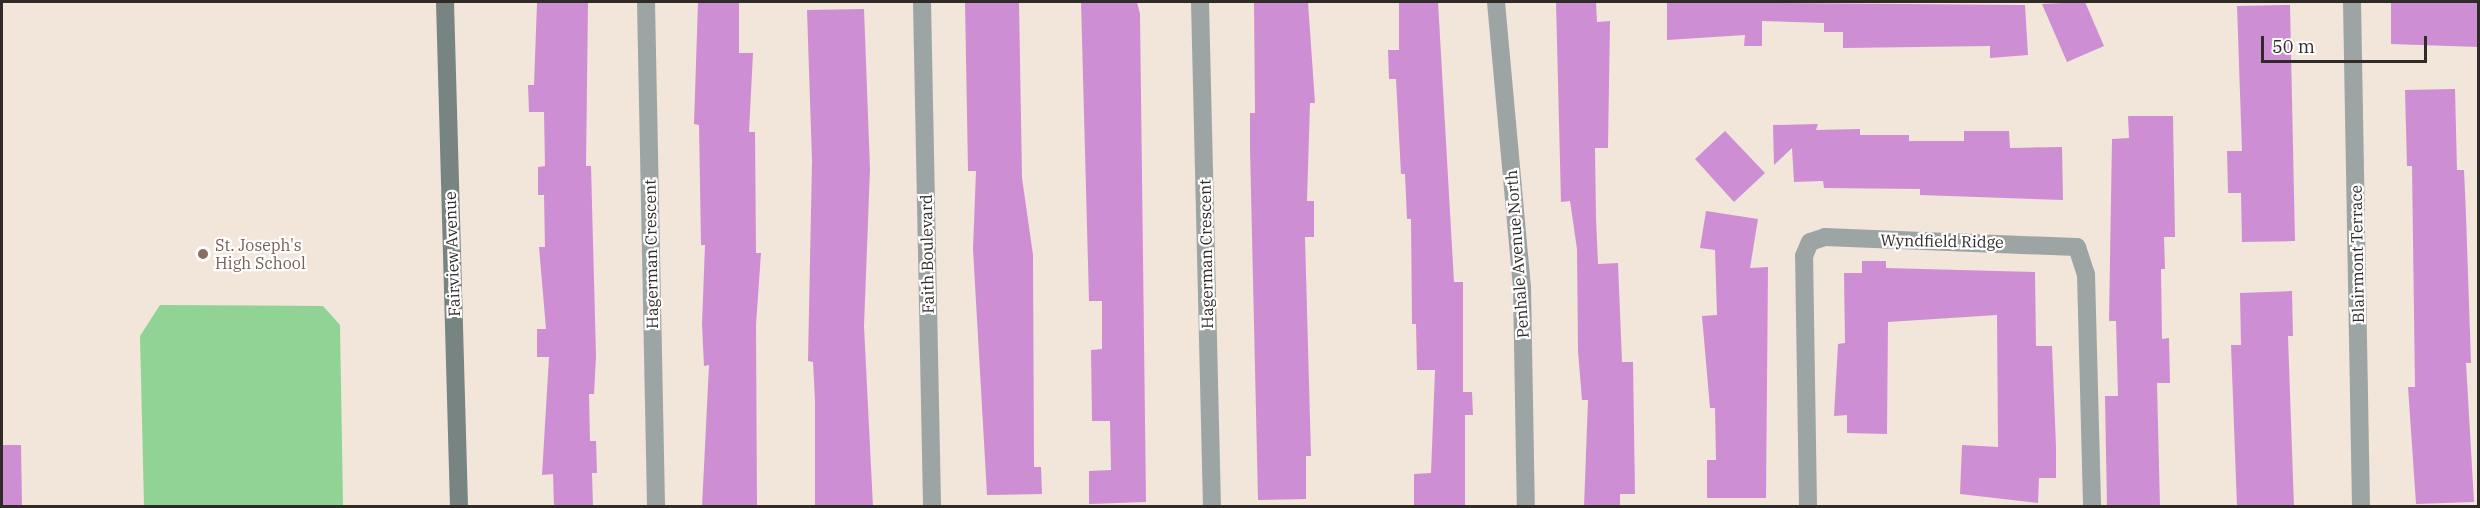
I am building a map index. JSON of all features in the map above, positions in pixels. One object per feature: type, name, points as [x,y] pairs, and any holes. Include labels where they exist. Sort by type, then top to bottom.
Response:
[{"type":"main road","name":"Fairview Avenue","points":[[445,2],[459,507]]},
{"type":"street","name":"Hagerman Crescent","points":[[646,2],[656,507]]},
{"type":"street","name":"Faith Boulevard","points":[[922,2],[932,507]]},
{"type":"street","name":"Hagerman Crescent","points":[[1200,2],[1212,507]]},
{"type":"street","name":"Penhale Avenue North","points":[[1496,2],[1522,287],[1526,507]]},
{"type":"street","name":"Blairmont Terrace","points":[[2352,2],[2361,507]]},
{"type":"street","name":"Wyndfield Ridge","points":[[1808,507],[1804,256],[1810,242],[1825,237],[2077,248],[2086,273],[2092,507]]},
{"type":"green space","points":[[160,305],[323,306],[340,325],[343,506],[144,506],[140,336]]},
{"type":"building","points":[[588,2],[586,166],[591,166],[596,356],[594,394],[589,394],[590,441],[596,441],[597,473],[592,473],[593,507],[554,507],[553,474],[542,475],[549,357],[537,357],[537,329],[546,329],[539,247],[545,247],[544,195],[538,195],[538,167],[545,166],[544,112],[529,112],[528,85],[534,85],[537,3]]},
{"type":"building","points":[[698,2],[739,2],[739,53],[753,53],[749,132],[755,132],[756,253],[761,253],[756,325],[757,507],[702,507],[709,365],[704,366],[702,324],[705,245],[701,245],[699,125],[694,124]]},
{"type":"building","points":[[965,2],[1019,2],[1022,178],[1033,255],[1034,467],[1041,467],[1042,494],[987,495],[973,249],[976,171],[968,171]]},
{"type":"building","points":[[1081,2],[1137,2],[1140,14],[1146,502],[1089,504],[1089,471],[1111,470],[1110,421],[1092,421],[1091,350],[1102,349],[1102,301],[1089,301]]},
{"type":"building","points":[[1254,2],[1308,2],[1315,103],[1310,103],[1307,201],[1314,201],[1314,237],[1305,237],[1311,456],[1306,456],[1306,499],[1258,500],[1250,148],[1250,113],[1255,113]]},
{"type":"building","points":[[1399,2],[1438,2],[1454,282],[1463,282],[1463,392],[1472,392],[1473,415],[1465,415],[1465,507],[1414,507],[1414,474],[1431,473],[1435,370],[1417,370],[1416,324],[1412,324],[1411,219],[1407,219],[1405,174],[1401,174],[1396,79],[1389,79],[1388,50],[1399,50]]},
{"type":"building","points":[[1556,2],[1596,2],[1597,22],[1610,21],[1608,148],[1595,148],[1596,218],[1598,264],[1618,263],[1622,362],[1633,362],[1635,494],[1620,494],[1620,507],[1584,507],[1588,400],[1582,400],[1578,351],[1577,249],[1570,201],[1561,202]]},
{"type":"building","points":[[1667,2],[2025,5],[2028,55],[1990,58],[1990,46],[1843,48],[1843,32],[1824,32],[1824,23],[1762,21],[1762,46],[1744,46],[1745,35],[1667,40]]},
{"type":"building","points":[[2085,2],[2104,46],[2067,62],[2042,4]]},
{"type":"building","points":[[2391,2],[2478,2],[2478,47],[2391,44]]},
{"type":"building","points":[[2290,5],[2295,241],[2242,242],[2241,193],[2228,193],[2227,151],[2242,151],[2237,6]]},
{"type":"building","points":[[864,9],[870,169],[864,326],[873,507],[815,507],[815,401],[813,362],[808,361],[812,161],[807,10]]},
{"type":"building","points":[[2455,89],[2457,170],[2464,170],[2471,363],[2466,363],[2474,502],[2416,504],[2408,387],[2415,387],[2412,166],[2407,166],[2405,90]]},
{"type":"building","points":[[2128,116],[2173,116],[2175,237],[2164,237],[2165,269],[2161,269],[2162,339],[2169,338],[2170,383],[2157,383],[2160,507],[2107,507],[2105,396],[2118,396],[2116,321],[2109,321],[2112,139],[2129,138]]},
{"type":"building","points":[[1818,124],[1816,130],[1860,129],[1860,135],[1909,135],[1909,141],[1964,141],[1964,131],[2009,131],[2010,148],[2062,147],[2063,200],[1920,195],[1920,189],[1824,188],[1823,181],[1794,182],[1792,148],[1774,165],[1773,125]]},
{"type":"building","points":[[1725,131],[1765,173],[1734,202],[1695,159]]},
{"type":"building","points":[[1706,211],[1758,219],[1750,268],[1768,267],[1766,498],[1707,498],[1707,460],[1716,460],[1715,408],[1710,408],[1702,316],[1717,315],[1715,250],[1700,248]]},
{"type":"building","points":[[1862,261],[1886,261],[1886,268],[2035,272],[2036,346],[2052,346],[2056,447],[2056,478],[2039,478],[2038,503],[1960,494],[1962,445],[1998,447],[1997,315],[1888,322],[1887,434],[1847,433],[1847,415],[1834,416],[1838,344],[1845,343],[1844,273],[1862,273]]},
{"type":"building","points":[[2292,291],[2293,336],[2288,336],[2294,507],[2237,507],[2231,345],[2241,345],[2240,293]]},
{"type":"building","points":[[2,445],[21,445],[22,507],[2,507]]},
{"type":"place","name":"St. Joseph's High School","points":[[203,254]]}]
